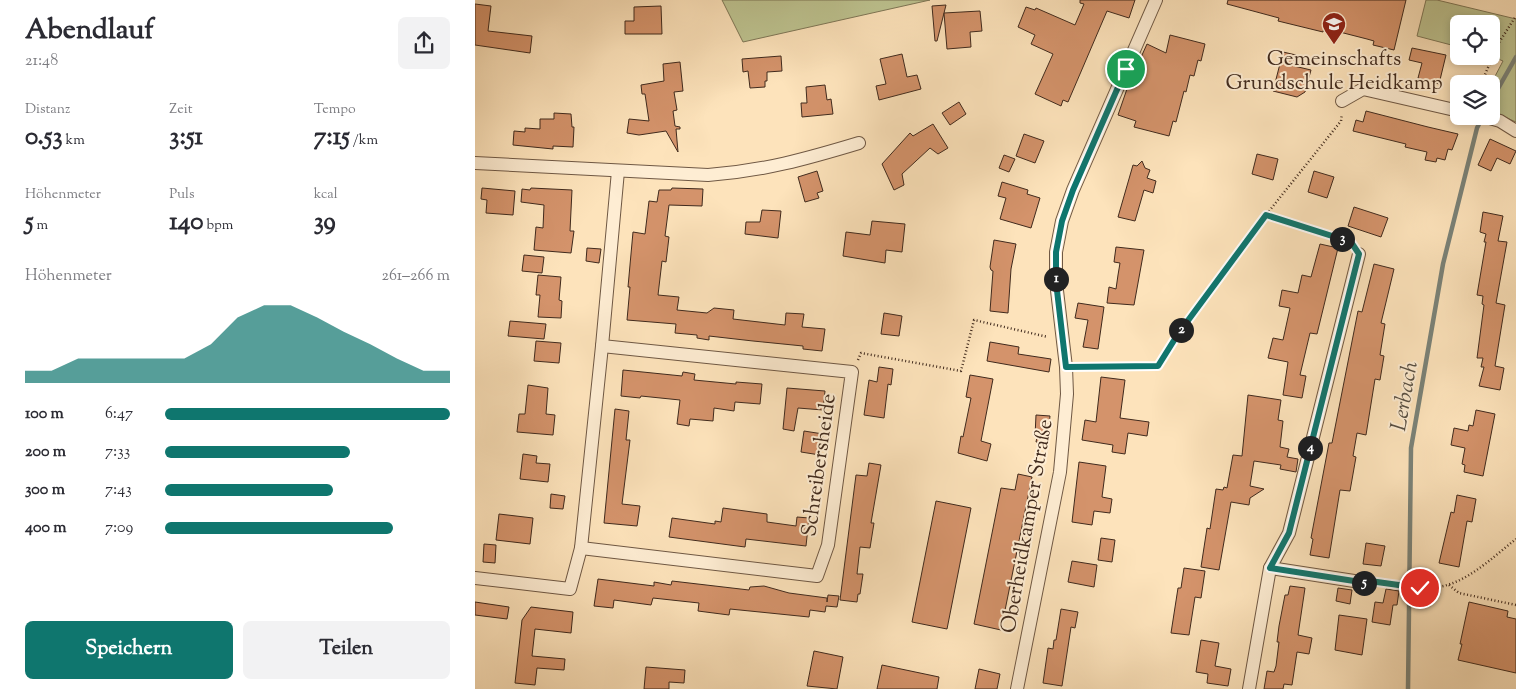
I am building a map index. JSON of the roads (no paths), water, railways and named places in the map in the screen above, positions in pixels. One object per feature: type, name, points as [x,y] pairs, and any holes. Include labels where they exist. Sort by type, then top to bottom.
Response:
[{"type":"street","name":"Oberheidkamper Straße","points":[[1017,689],[1060,472],[1065,420],[1066,367],[1055,267],[1062,221],[1073,190],[1156,0]]},
{"type":"street","points":[[1342,101],[1363,89],[1450,109]]},
{"type":"street","points":[[1500,121],[1516,131]]},
{"type":"street","points":[[475,163],[708,175],[740,173],[786,164],[859,143]]},
{"type":"street","points":[[475,578],[571,589],[581,548],[618,170]]},
{"type":"street","points":[[1249,689],[1270,568],[1289,533],[1359,254]]},
{"type":"street","name":"Schreibersheide","points":[[581,548],[817,576],[828,545],[852,372],[602,346]]},
{"type":"street","points":[[1270,568],[1367,583]]},
{"type":"lane","points":[[1066,367],[1158,366]]},
{"type":"waterway","name":"Lerbach","points":[[1500,85],[1516,57]]},
{"type":"waterway","name":"Lerbach","points":[[1408,689],[1411,448],[1443,264],[1478,125]]},
{"type":"place","name":"Gemeinschafts Grundschule Heidkamp","points":[[1334,45]]}]
